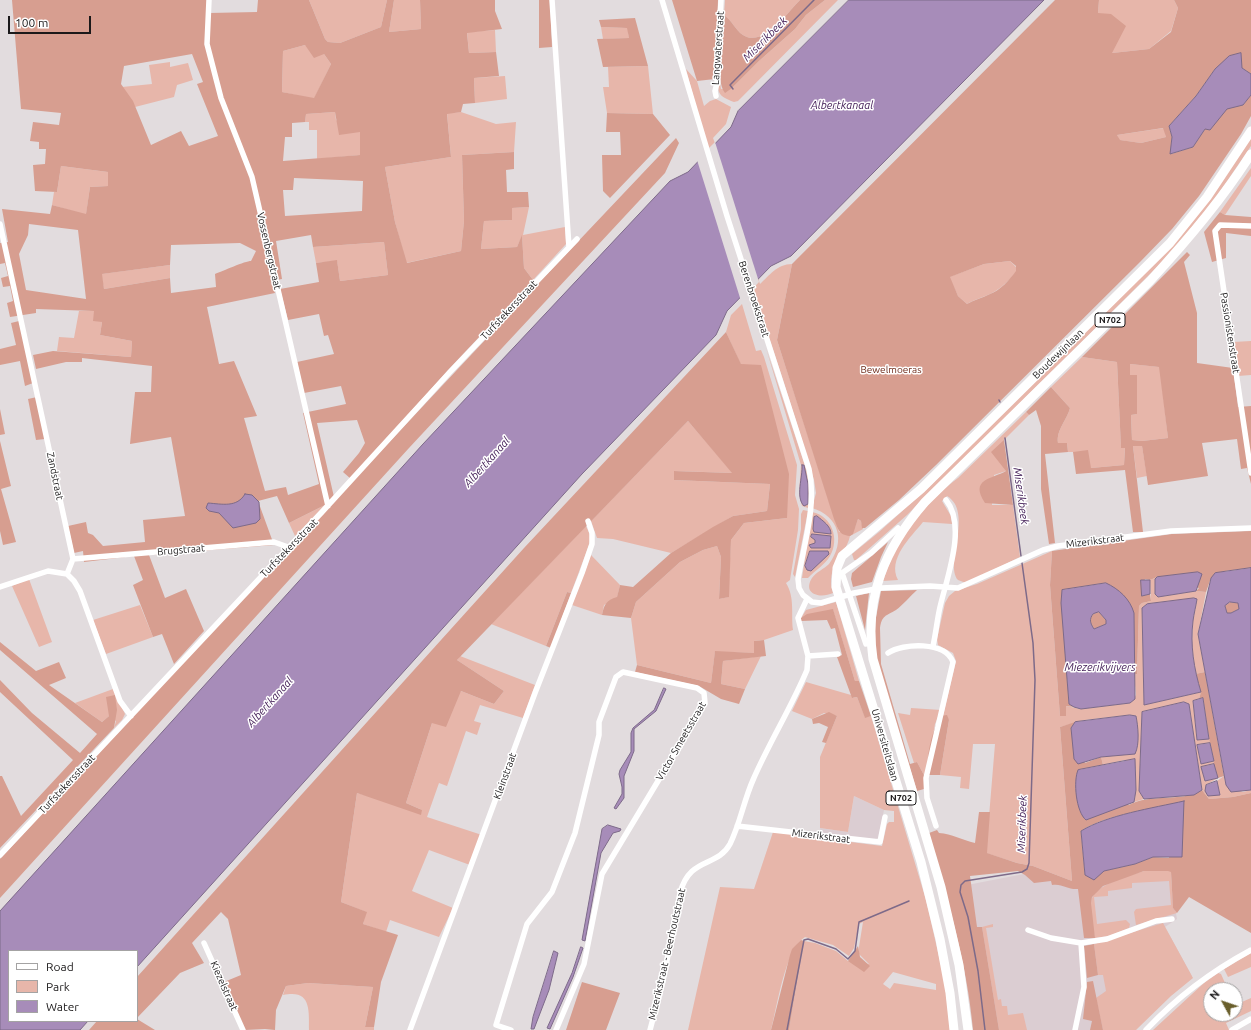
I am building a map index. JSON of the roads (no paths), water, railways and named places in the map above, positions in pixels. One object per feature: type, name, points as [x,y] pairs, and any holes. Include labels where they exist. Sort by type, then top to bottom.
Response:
[{"type":"highway","name":"Boudewijnlaan","points":[[842,556],[901,507],[937,474],[1152,262],[1208,197],[1251,131]]},
{"type":"highway","name":"Boudewijnlaan","points":[[874,599],[881,572],[896,540],[925,502],[1150,281],[1180,249],[1213,208],[1251,154]]},
{"type":"highway","name":"Universiteitslaan","points":[[842,556],[836,568],[836,587],[878,719],[931,899],[950,993],[954,1030]]},
{"type":"highway","name":"Universiteitslaan","points":[[874,599],[871,642],[876,673],[941,887],[959,965],[968,1030]]},
{"type":"street","name":"Vossenbergstraat","points":[[209,0],[207,44],[221,98],[252,177],[328,506]]},
{"type":"street","points":[[552,0],[569,247]]},
{"type":"street","name":"Berenbroekstraat","points":[[662,0],[727,216],[812,480],[812,498],[798,579],[800,591],[807,599]]},
{"type":"street","name":"Langwaterstraat","points":[[716,96],[715,91],[717,83],[721,0]]},
{"type":"street","name":"Zandstraat","points":[[0,224],[73,559]]},
{"type":"street","name":"Passionistenstraat","points":[[1251,226],[1222,225],[1217,227],[1216,231],[1251,473]]},
{"type":"street","name":"Turfstekersstraat","points":[[0,855],[328,506],[450,372],[576,239]]},
{"type":"street","points":[[933,646],[946,587],[955,521],[953,510],[946,500]]},
{"type":"street","name":"Kleinstraat","points":[[410,1030],[535,693],[582,573],[592,544],[592,533],[588,520]]},
{"type":"street","points":[[866,644],[842,571],[855,565],[871,553],[898,528]]},
{"type":"street","name":"Mizerikstraat","points":[[807,599],[821,603],[870,590],[930,586],[958,588],[972,583],[1042,550],[1058,546],[1171,531],[1251,528]]},
{"type":"street","name":"Brugstraat","points":[[73,559],[274,542],[288,548]]},
{"type":"street","points":[[67,574],[73,559]]},
{"type":"street","points":[[0,587],[48,571],[67,574],[74,581],[80,591],[120,701],[131,716]]},
{"type":"street","points":[[807,599],[798,618],[808,656],[838,654]]},
{"type":"street","points":[[888,653],[896,648],[933,646],[946,653],[953,662],[926,778],[927,798],[936,826]]},
{"type":"street","name":"Mizerikstraat - Beerhoutstraat","points":[[650,1030],[663,981],[680,893],[685,878],[694,868],[719,856],[726,850],[737,826],[753,780],[808,670],[808,656]]},
{"type":"street","name":"Victor Smeetsstraat","points":[[511,1030],[496,1026],[528,924],[552,892],[574,833],[599,735],[599,722],[616,677],[623,672],[697,688],[704,693],[705,703],[602,874],[584,964],[556,1030]]},
{"type":"street","name":"Mizerikstraat","points":[[737,826],[880,842],[885,817]]},
{"type":"street","points":[[1028,930],[1052,938],[1081,943],[1107,939],[1156,921],[1172,919]]},
{"type":"street","name":"Kiezelstraat","points":[[204,942],[243,1030]]},
{"type":"street","points":[[1075,1030],[1084,986],[1081,943]]},
{"type":"street","points":[[1146,1030],[1173,1004],[1205,978],[1251,950]]},
{"type":"street","points":[[1232,1030],[1251,1019]]},
{"type":"water","name":"Albertkanaal","points":[[849,0],[1044,0],[791,256],[771,266],[727,311],[716,335],[582,474],[138,966],[138,950],[8,950],[8,1022],[87,1022],[80,1030],[0,1030],[0,911],[423,444],[670,181],[688,172],[731,127],[738,111]]},
{"type":"water","points":[[1241,53],[1242,68],[1251,74],[1251,95],[1243,105],[1227,109],[1210,130],[1205,129],[1193,147],[1170,154],[1172,137],[1169,126],[1196,96],[1215,69],[1229,56]]},
{"type":"water","points":[[802,465],[804,465],[808,484],[808,504],[804,506],[800,497]]},
{"type":"water","points":[[245,494],[252,495],[259,502],[260,519],[256,523],[233,528],[219,513],[209,511],[206,508],[208,503],[233,503],[242,498]]},
{"type":"water","points":[[817,516],[828,526],[831,534],[814,532],[814,517]]},
{"type":"water","points":[[812,534],[831,536],[830,548],[811,548],[809,545],[815,543],[815,540],[811,537]]},
{"type":"water","points":[[810,551],[828,551],[829,554],[811,571],[807,570],[805,566]]},
{"type":"water","points":[[1251,568],[1251,790],[1231,792],[1226,785],[1198,634],[1211,578],[1215,573]],"holes":[[[1230,602],[1238,603],[1239,609],[1231,613],[1227,613],[1225,606]]]},
{"type":"water","points":[[1198,572],[1202,574],[1196,591],[1158,597],[1155,594],[1155,579],[1157,577]]},
{"type":"water","points":[[1141,580],[1150,580],[1150,594],[1142,596]]},
{"type":"water","name":"Miezerikvijvers","points":[[1106,583],[1120,591],[1130,603],[1134,613],[1135,699],[1130,703],[1081,709],[1069,704],[1061,603],[1062,590]],"holes":[[[1099,612],[1106,620],[1106,624],[1094,629],[1090,621],[1093,614]]]},
{"type":"water","name":"Miezerikvijvers","points":[[1194,598],[1197,599],[1192,630],[1192,648],[1196,675],[1201,692],[1144,705],[1142,608],[1147,604]]},
{"type":"water","points":[[664,688],[666,689],[656,711],[634,729],[634,751],[624,776],[624,798],[616,809],[614,808],[622,794],[619,774],[631,752],[631,733],[633,728],[654,710]]},
{"type":"water","points":[[1203,698],[1209,739],[1197,740],[1193,701]]},
{"type":"water","points":[[1184,702],[1189,704],[1202,790],[1194,795],[1144,799],[1139,791],[1142,712]]},
{"type":"water","points":[[1130,715],[1136,716],[1138,740],[1135,754],[1101,757],[1078,764],[1074,759],[1071,728],[1075,722]]},
{"type":"water","points":[[1210,743],[1214,761],[1201,764],[1197,745]]},
{"type":"water","points":[[1135,759],[1136,790],[1134,802],[1086,820],[1080,810],[1076,796],[1076,775],[1078,770]]},
{"type":"water","points":[[1214,764],[1218,778],[1205,781],[1201,767]]},
{"type":"water","points":[[1217,781],[1220,795],[1208,796],[1205,791],[1206,785]]},
{"type":"water","points":[[1184,801],[1182,857],[1153,857],[1135,864],[1104,871],[1094,880],[1085,875],[1081,831],[1092,825],[1117,816]]},
{"type":"water","points":[[608,825],[621,829],[620,831],[613,833],[601,853],[585,941],[582,940],[602,829]]},
{"type":"water","points":[[581,947],[583,948],[573,977],[550,1029],[547,1028],[572,973]]},
{"type":"water","points":[[554,951],[558,953],[549,990],[534,1029],[531,1029],[533,1017]]},
{"type":"waterway","name":"Miserikbeek","points":[[733,89],[730,85],[814,0]]},
{"type":"waterway","name":"Miserikbeek","points":[[1005,438],[1021,556]]},
{"type":"waterway","name":"Miserikbeek","points":[[985,1030],[978,971],[968,917],[960,892],[961,885],[965,881],[1022,872],[1027,869],[1029,863],[1035,680],[1033,643],[1022,563]]},
{"type":"waterway","points":[[787,1030],[804,940],[808,939],[836,949],[848,959],[855,951],[859,922],[909,901]]},
{"type":"park label","name":"Bewelmoeras","points":[[891,370]]}]
